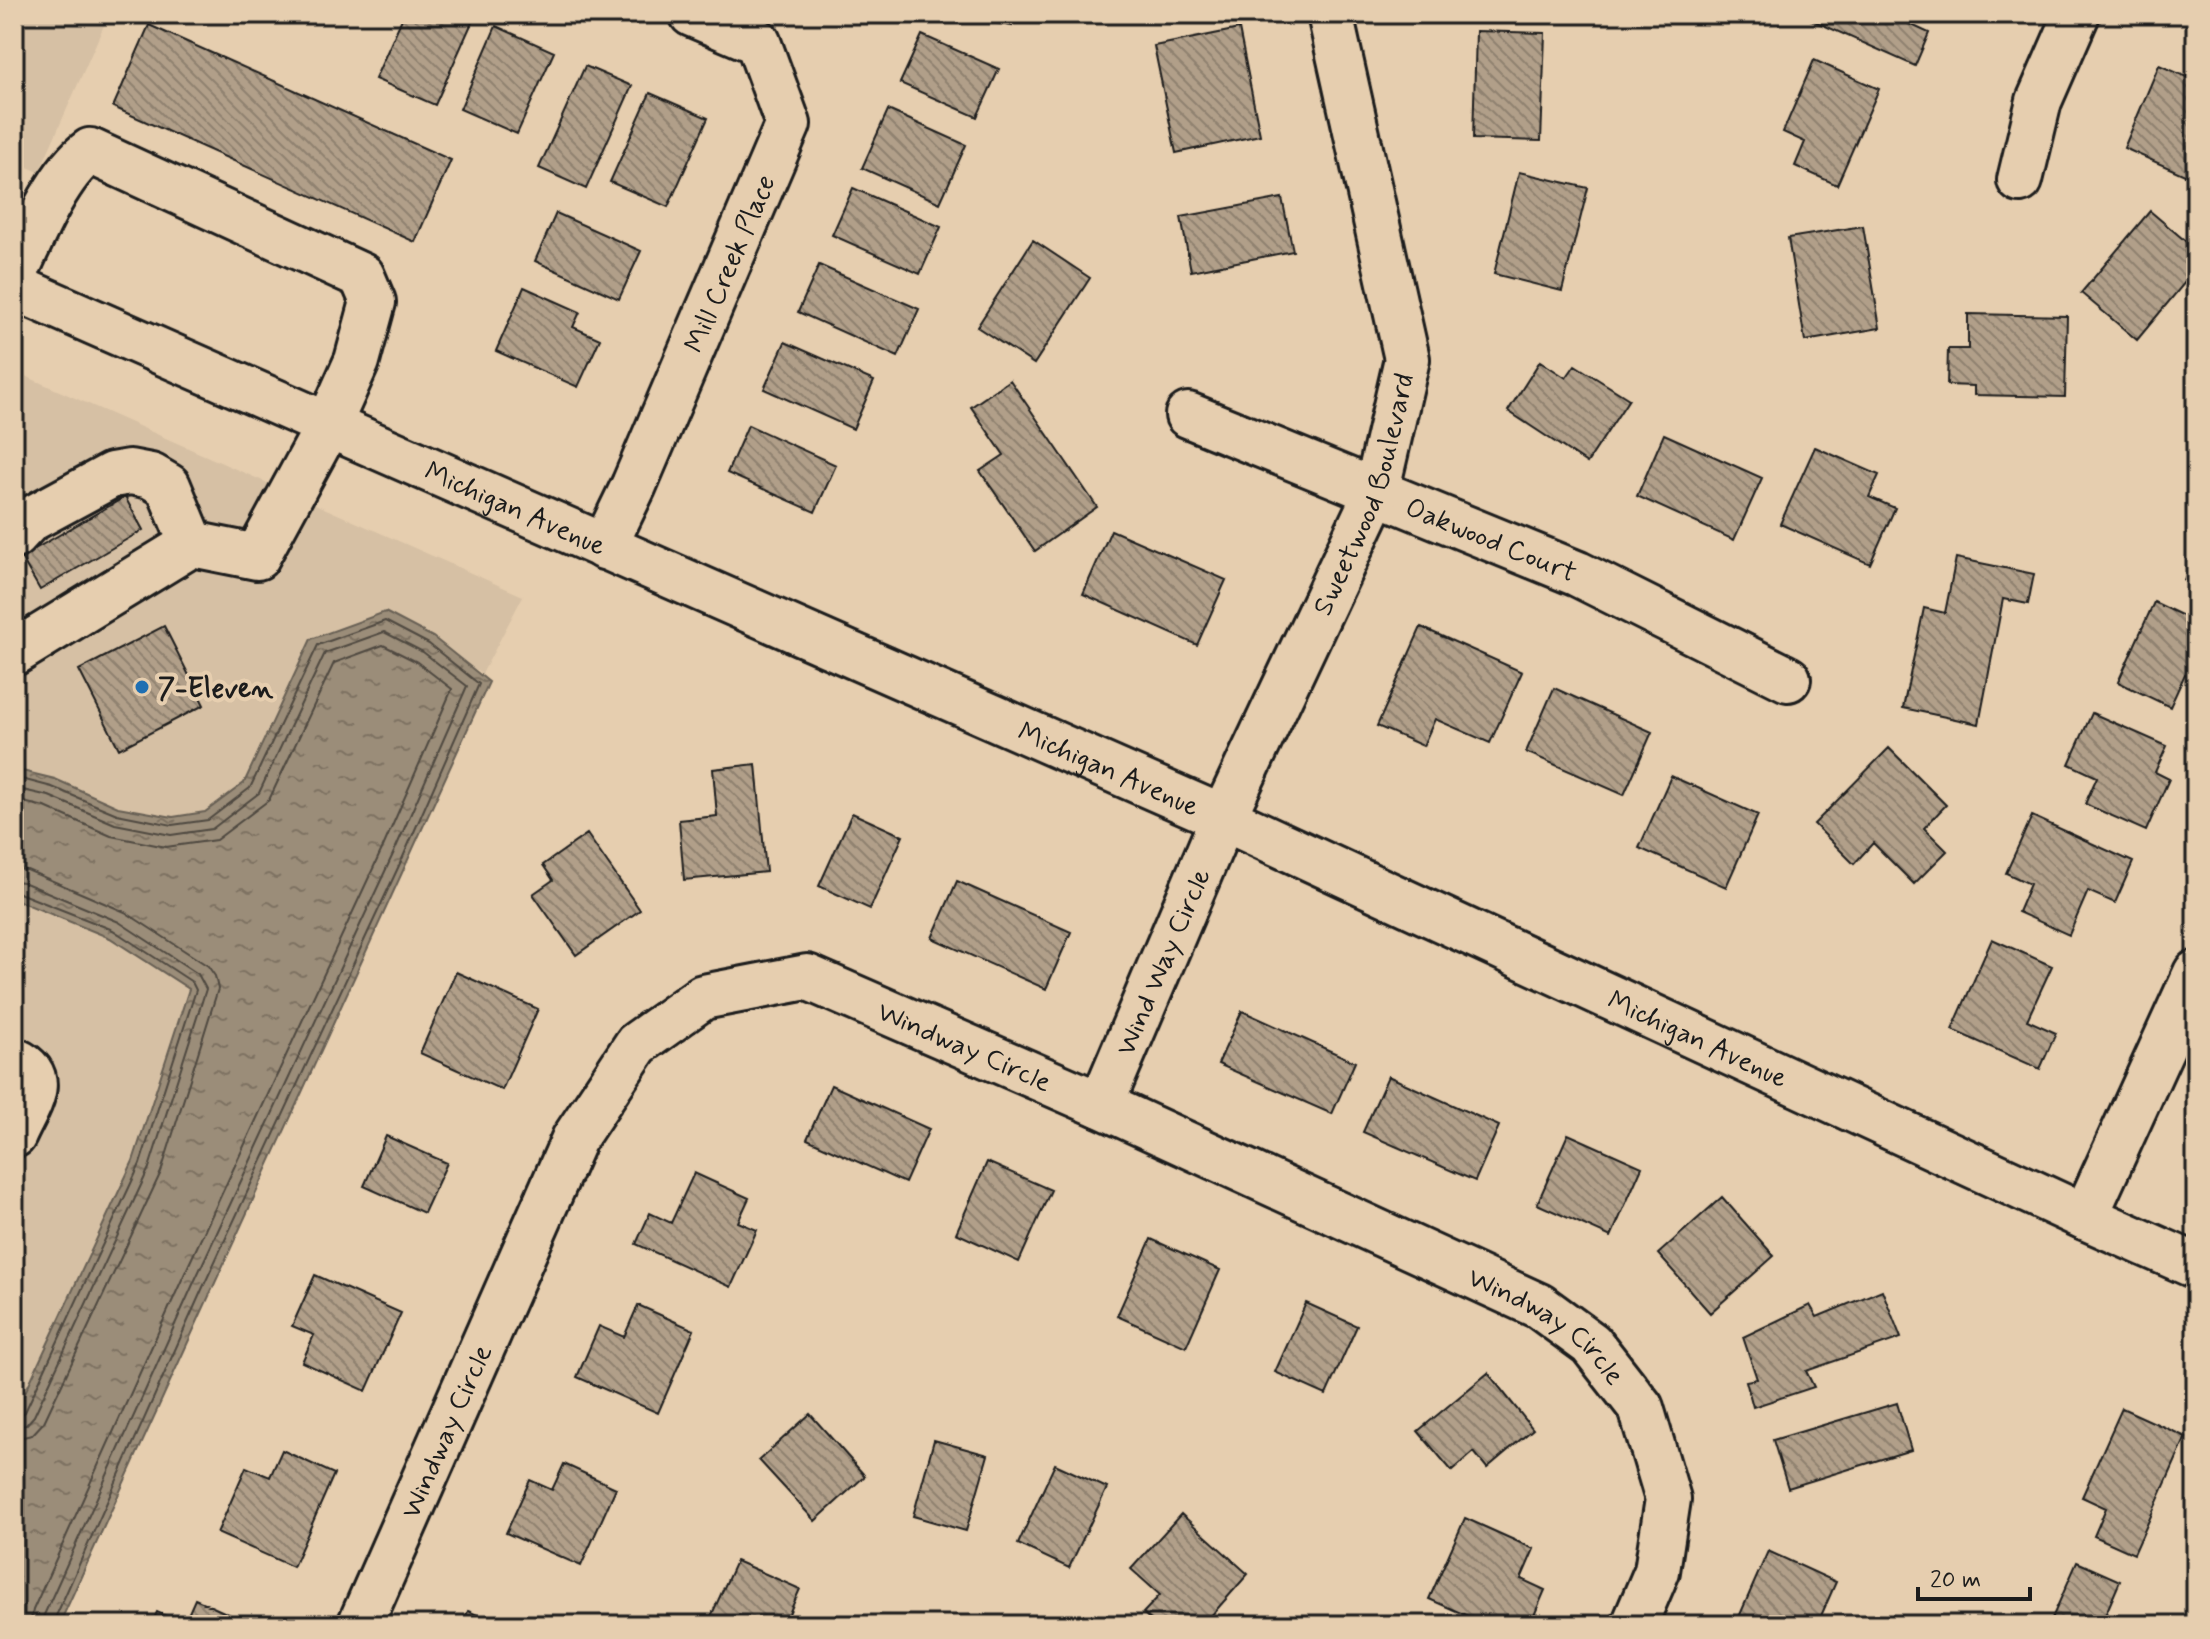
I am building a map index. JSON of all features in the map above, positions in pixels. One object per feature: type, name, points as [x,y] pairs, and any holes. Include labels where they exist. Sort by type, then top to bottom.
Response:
[{"type":"street","name":"Mill Creek Place","points":[[604,547],[634,485],[788,124],[758,42],[692,14]]},
{"type":"street","name":"Sweetwood Boulevard","points":[[1223,818],[1376,493],[1407,359],[1330,14]]},
{"type":"street","points":[[2020,180],[2039,101],[2077,14]]},
{"type":"street","points":[[14,276],[40,220],[68,172],[76,161],[90,151],[362,276],[373,302],[357,361],[328,426],[257,557],[192,544],[14,653]]},
{"type":"street","name":"Michigan Avenue","points":[[14,287],[1223,818],[2196,1266]]},
{"type":"street","name":"Oakwood Court","points":[[1188,415],[1578,574],[1788,679]]},
{"type":"street","points":[[14,536],[29,520],[112,475],[130,472],[151,476],[168,486],[192,544]]},
{"type":"street","name":"Wind Way Circle","points":[[1101,1105],[1223,818]]},
{"type":"street","points":[[2085,1217],[2196,973]]},
{"type":"street","name":"Windway Circle","points":[[360,1625],[574,1139],[637,1044],[703,997],[807,977],[1101,1105],[1539,1306],[1591,1344],[1641,1408],[1668,1499],[1657,1571],[1634,1625]]},
{"type":"street","points":[[14,1060],[27,1065],[34,1074],[34,1089],[14,1135]]},
{"type":"shaded area","points":[[14,14],[109,14],[39,172],[14,161]]},
{"type":"shaded area","points":[[14,371],[523,596],[482,674],[477,670],[311,639],[244,783],[205,813],[173,817],[118,807],[55,779],[14,769]]},
{"type":"shaded area","points":[[14,896],[21,902],[110,938],[189,989],[133,1161],[14,1416]]},
{"type":"water","points":[[385,612],[433,637],[489,682],[59,1625],[14,1625],[14,1416],[133,1161],[189,989],[110,938],[21,902],[14,896],[14,769],[55,779],[118,807],[173,817],[205,812],[244,783],[311,639]]},
{"type":"building","points":[[404,14],[415,19],[417,14],[465,14],[474,18],[435,105],[375,79]]},
{"type":"building","points":[[950,14],[1014,14],[1012,26]]},
{"type":"building","points":[[1806,14],[1906,14],[1903,21],[1929,33],[1915,66],[1805,17]]},
{"type":"building","points":[[149,25],[451,160],[415,242],[113,107]]},
{"type":"building","points":[[496,26],[554,52],[517,134],[460,109]]},
{"type":"building","points":[[1239,29],[1260,135],[1176,153],[1154,46]]},
{"type":"building","points":[[1476,31],[1545,33],[1541,141],[1473,139]]},
{"type":"building","points":[[922,35],[999,69],[977,117],[900,83]]},
{"type":"building","points":[[1814,60],[1879,89],[1837,185],[1795,166],[1805,142],[1783,132]]},
{"type":"building","points":[[2159,65],[2196,81],[2196,180],[2124,148]]},
{"type":"building","points":[[585,66],[632,86],[586,189],[539,168]]},
{"type":"building","points":[[650,93],[708,118],[668,207],[610,182]]},
{"type":"building","points":[[888,110],[966,145],[940,203],[862,168]]},
{"type":"building","points":[[1519,172],[1588,188],[1562,291],[1494,274]]},
{"type":"building","points":[[853,188],[941,227],[920,274],[832,235]]},
{"type":"building","points":[[1282,198],[1293,251],[1191,271],[1181,217]]},
{"type":"building","points":[[2150,211],[2196,250],[2196,269],[2137,340],[2081,293]]},
{"type":"building","points":[[556,213],[641,251],[619,299],[535,261]]},
{"type":"building","points":[[1863,226],[1880,328],[1805,341],[1788,238]]},
{"type":"building","points":[[1033,240],[1090,278],[1034,364],[977,327]]},
{"type":"building","points":[[819,265],[919,309],[898,357],[798,312]]},
{"type":"building","points":[[524,287],[580,312],[573,327],[600,339],[578,387],[496,351]]},
{"type":"building","points":[[1968,314],[2067,316],[2065,397],[1974,395],[1974,386],[1947,385],[1948,349],[1968,349]]},
{"type":"building","points":[[785,342],[874,381],[853,429],[764,389]]},
{"type":"building","points":[[1540,361],[1566,378],[1575,365],[1629,399],[1587,463],[1508,411]]},
{"type":"building","points":[[1010,380],[1097,507],[1035,551],[980,471],[1004,455],[971,407]]},
{"type":"building","points":[[748,425],[836,465],[815,512],[727,473]]},
{"type":"building","points":[[1664,434],[1762,478],[1734,540],[1637,496]]},
{"type":"building","points":[[1815,447],[1879,475],[1869,497],[1895,508],[1870,564],[1780,524]]},
{"type":"building","points":[[125,497],[143,530],[40,590],[21,557]]},
{"type":"building","points":[[1111,530],[1226,580],[1197,645],[1083,594]]},
{"type":"building","points":[[2196,554],[2196,586],[2184,580]]},
{"type":"building","points":[[1956,558],[2034,574],[2028,604],[2003,599],[1979,724],[1903,708],[1924,608],[1945,613]]},
{"type":"building","points":[[2154,602],[2196,622],[2196,679],[2185,674],[2170,707],[2118,682]]},
{"type":"building","name":"7-Eleven","points":[[164,626],[204,705],[119,749],[79,670]]},
{"type":"building","points":[[1421,627],[1522,672],[1490,743],[1435,719],[1423,746],[1377,726]]},
{"type":"building","points":[[1554,688],[1652,732],[1624,795],[1526,752]]},
{"type":"building","points":[[2092,713],[2167,746],[2155,772],[2169,779],[2146,831],[2085,804],[2097,777],[2069,764]]},
{"type":"building","points":[[1889,748],[1946,805],[1924,828],[1947,851],[1914,884],[1873,843],[1854,864],[1814,824]]},
{"type":"building","points":[[756,764],[766,872],[684,880],[679,820],[717,816],[713,769]]},
{"type":"building","points":[[1671,776],[1758,815],[1726,887],[1639,848]]},
{"type":"building","points":[[852,813],[903,836],[870,909],[819,886]]},
{"type":"building","points":[[2032,816],[2133,862],[2115,903],[2088,891],[2069,935],[2018,912],[2030,884],[2006,873]]},
{"type":"building","points":[[587,834],[640,910],[576,955],[533,894],[553,880],[543,865]]},
{"type":"building","points":[[957,881],[1071,932],[1046,989],[932,938]]},
{"type":"building","points":[[1992,939],[2052,966],[2027,1020],[2056,1033],[2040,1069],[1952,1030]]},
{"type":"building","points":[[456,972],[538,1009],[502,1090],[420,1053]]},
{"type":"building","points":[[1242,1011],[1355,1062],[1332,1114],[1218,1064]]},
{"type":"building","points":[[1388,1076],[1499,1126],[1475,1181],[1363,1132]]},
{"type":"building","points":[[831,1085],[929,1129],[905,1183],[807,1139]]},
{"type":"building","points":[[1568,1134],[1642,1167],[1611,1237],[1537,1204]]},
{"type":"building","points":[[386,1136],[447,1163],[424,1213],[364,1186]]},
{"type":"building","points":[[987,1162],[1051,1190],[1019,1262],[956,1233]]},
{"type":"building","points":[[694,1173],[749,1198],[738,1222],[757,1230],[731,1287],[636,1244],[650,1213],[671,1223]]},
{"type":"building","points":[[1722,1197],[1774,1256],[1710,1313],[1658,1254]]},
{"type":"building","points":[[1151,1239],[1220,1270],[1186,1347],[1117,1316]]},
{"type":"building","points":[[315,1275],[401,1313],[366,1391],[302,1362],[314,1335],[292,1326]]},
{"type":"building","points":[[1882,1290],[1901,1338],[1806,1371],[1814,1387],[1753,1407],[1746,1381],[1757,1379],[1743,1337],[1810,1305],[1817,1317]]},
{"type":"building","points":[[1306,1303],[1357,1326],[1326,1395],[1275,1372]]},
{"type":"building","points":[[638,1305],[694,1330],[658,1413],[577,1377],[599,1326],[624,1337]]},
{"type":"building","points":[[1488,1373],[1533,1429],[1487,1468],[1474,1452],[1452,1471],[1418,1431]]},
{"type":"building","points":[[1897,1403],[1911,1450],[1788,1488],[1773,1440]]},
{"type":"building","points":[[2122,1408],[2186,1437],[2134,1554],[2094,1536],[2106,1508],[2082,1497]]},
{"type":"building","points":[[810,1414],[865,1476],[815,1521],[759,1460]]},
{"type":"building","points":[[934,1440],[988,1455],[966,1531],[913,1516]]},
{"type":"building","points":[[282,1450],[334,1474],[293,1567],[217,1533],[246,1467],[270,1477]]},
{"type":"building","points":[[564,1464],[616,1488],[581,1566],[506,1533],[530,1480],[552,1490]]},
{"type":"building","points":[[1055,1464],[1107,1488],[1069,1568],[1018,1544]]},
{"type":"building","points":[[1181,1514],[1248,1574],[1203,1625],[1156,1625],[1143,1613],[1160,1595],[1131,1569]]},
{"type":"building","points":[[1465,1518],[1534,1549],[1521,1579],[1545,1590],[1530,1625],[1488,1625],[1429,1599]]},
{"type":"building","points":[[1768,1551],[1836,1582],[1817,1625],[1756,1625],[1739,1617]]},
{"type":"building","points":[[736,1561],[800,1589],[784,1625],[707,1625]]},
{"type":"building","points":[[2077,1562],[2120,1581],[2101,1625],[2049,1625]]},
{"type":"building","points":[[195,1599],[253,1625],[151,1625],[157,1612],[184,1624]]},
{"type":"building","points":[[468,1611],[500,1625],[462,1625]]},
{"type":"place","name":"7-Eleven","points":[[142,687]]}]
